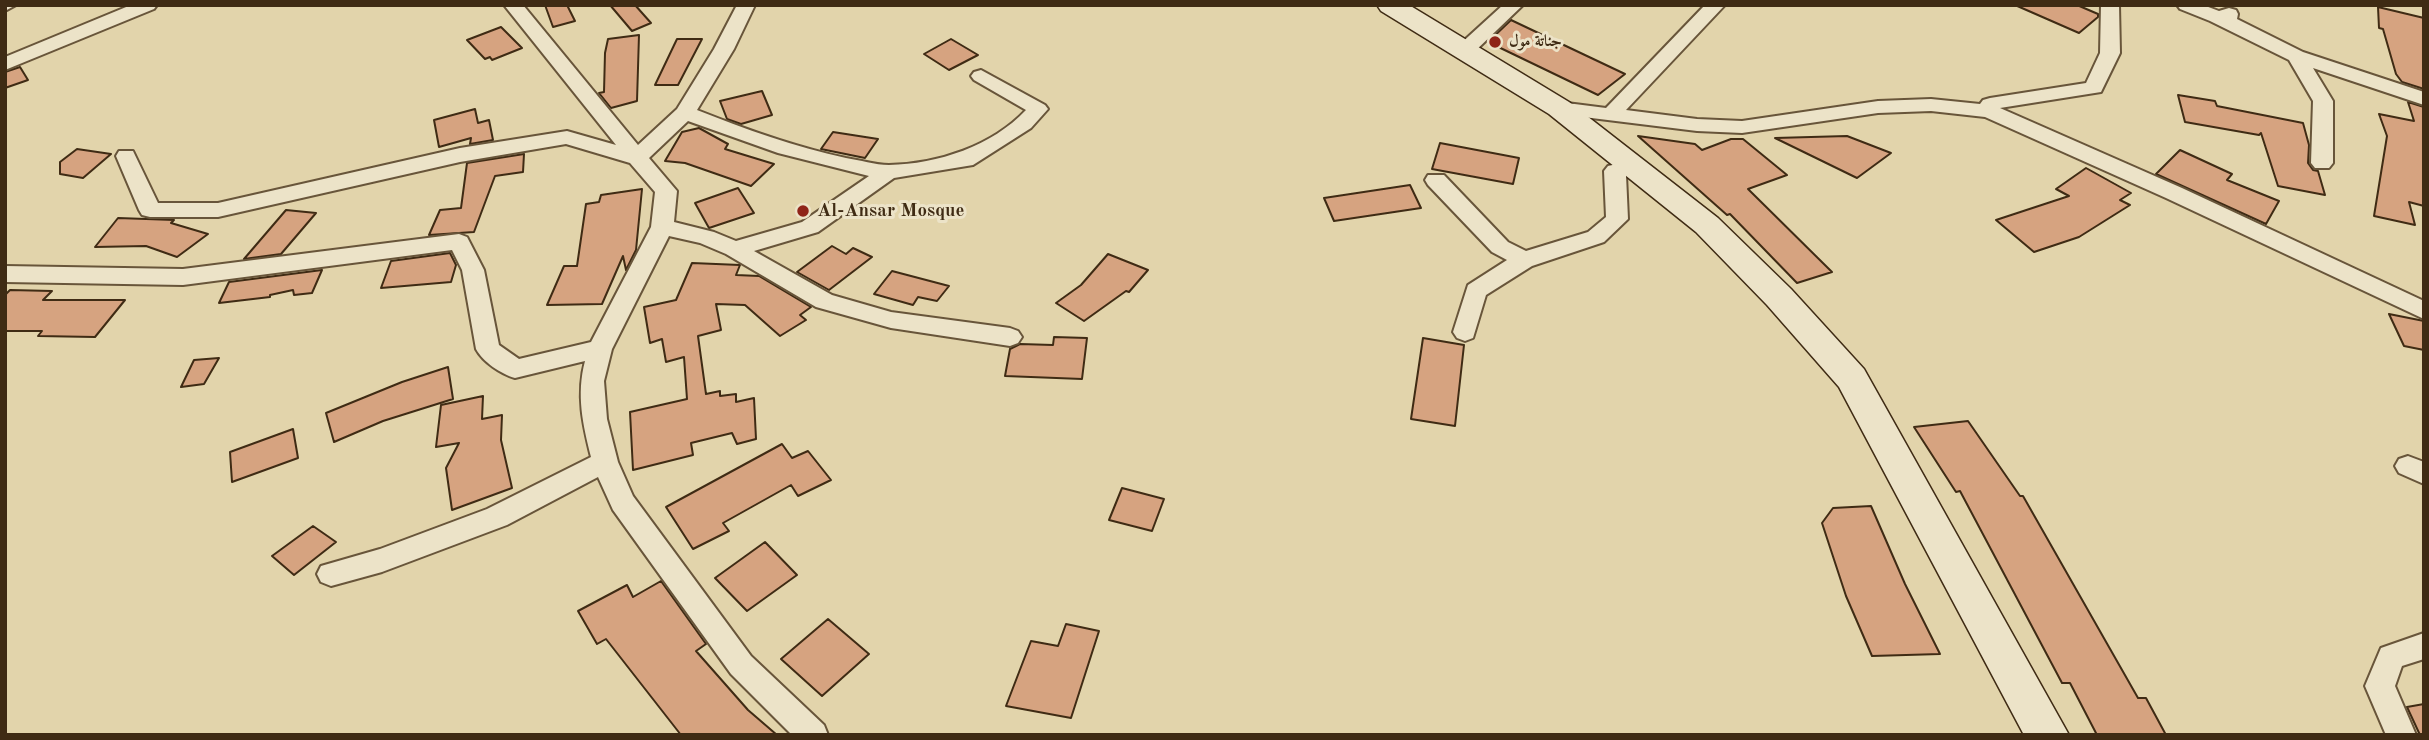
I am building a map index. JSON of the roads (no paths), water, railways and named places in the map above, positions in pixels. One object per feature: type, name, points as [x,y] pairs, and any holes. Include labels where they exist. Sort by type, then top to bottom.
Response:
[{"type":"street","points":[[5,64],[148,5]]},
{"type":"street","points":[[513,5],[547,43],[636,158],[666,191],[662,227],[600,349],[592,381],[594,419],[605,462],[621,502],[741,665],[813,735]]},
{"type":"street","points":[[636,158],[685,113],[724,49],[746,5]]},
{"type":"street","points":[[1391,5],[1559,108],[1707,225],[1779,297],[1852,378],[2047,735]]},
{"type":"street","points":[[1465,50],[1514,5]]},
{"type":"street","points":[[1611,114],[1716,5]]},
{"type":"street","points":[[1989,111],[1990,104],[2094,88],[2110,53],[2110,5]]},
{"type":"street","points":[[2186,5],[2223,11],[2296,56],[2424,99]]},
{"type":"street","points":[[2296,56],[2323,101],[2322,163]]},
{"type":"street","points":[[685,113],[736,133],[838,165],[888,172],[966,160],[1024,124],[1038,109],[981,76]]},
{"type":"street","points":[[1559,108],[1742,127],[1878,107],[1931,105],[1989,111],[2187,199],[2424,311]]},
{"type":"street","points":[[1624,160],[1602,126],[1607,120],[1634,117]]},
{"type":"street","points":[[126,156],[150,210],[218,210],[460,155],[566,137],[636,158]]},
{"type":"street","points":[[1465,332],[1476,291],[1524,260],[1596,237],[1617,219],[1615,171],[1624,160]]},
{"type":"street","points":[[734,249],[810,227],[888,172]]},
{"type":"street","points":[[1436,180],[1500,247],[1524,260]]},
{"type":"street","points":[[662,227],[706,237],[734,249],[824,301],[891,320],[1010,337]]},
{"type":"street","points":[[5,274],[183,277],[459,242],[473,270],[488,349],[515,369],[600,349]]},
{"type":"street","points":[[331,574],[382,560],[497,517],[605,462]]},
{"type":"street","points":[[2401,735],[2380,686],[2391,657],[2424,646]]},
{"type":"place","name":"جناتة مول","points":[[1495,42]]},
{"type":"place","name":"Al-Ansar Mosque","points":[[803,211]]}]
